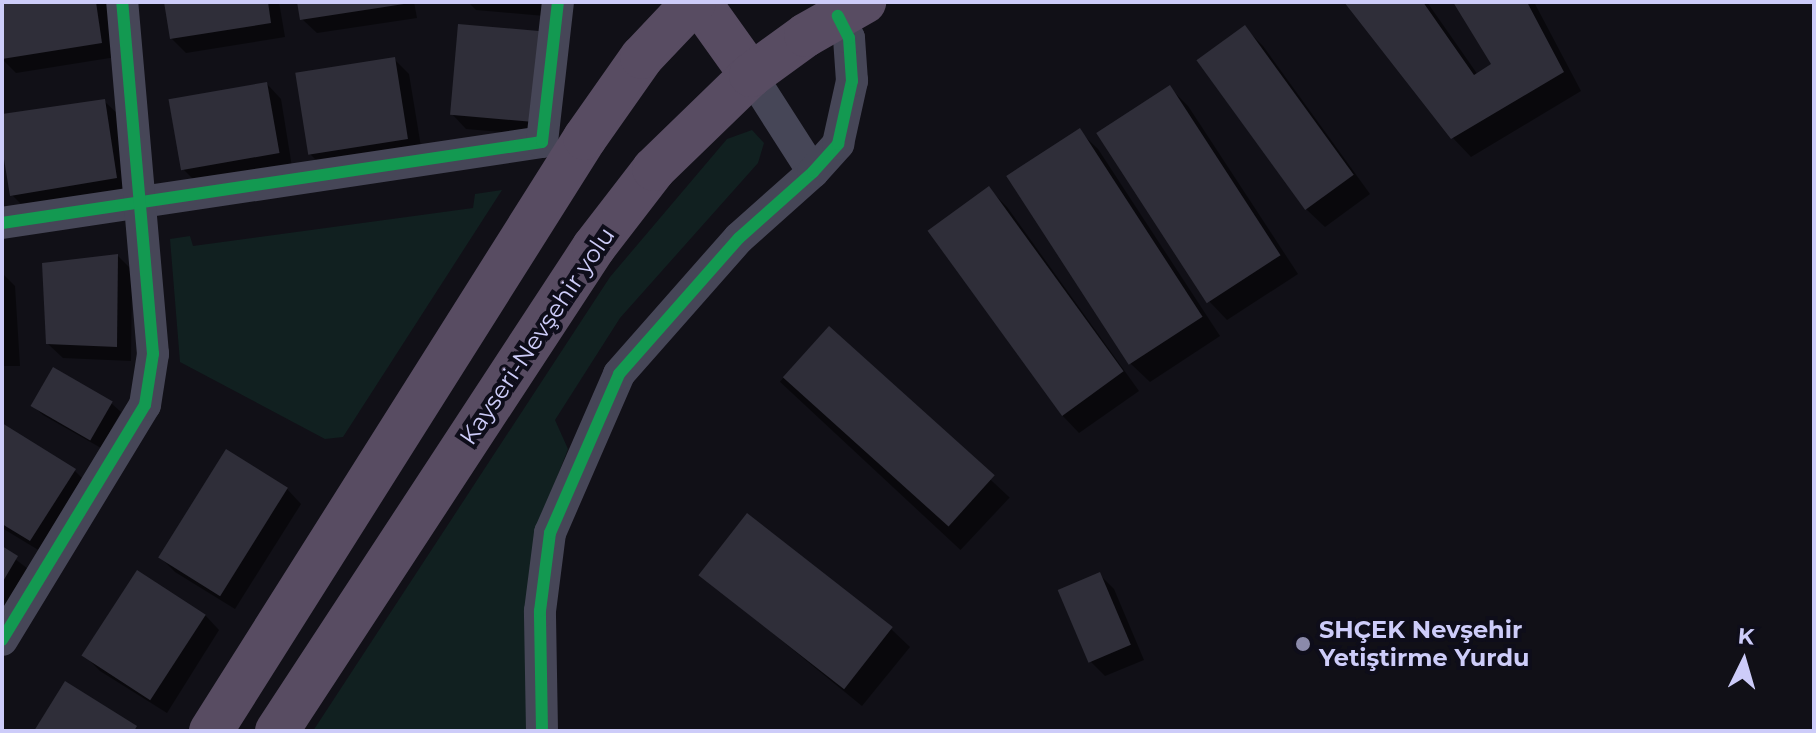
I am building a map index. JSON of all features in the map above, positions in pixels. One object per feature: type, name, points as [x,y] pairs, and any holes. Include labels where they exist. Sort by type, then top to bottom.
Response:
[{"type":"highway","points":[[211,731],[585,138],[642,57],[696,2],[751,75]]},
{"type":"highway","name":"Kayseri-Nevşehir yolu","points":[[277,731],[601,237],[654,169],[751,75],[843,7]]},
{"type":"street","points":[[2,640],[145,405],[153,354],[143,202],[122,2]]},
{"type":"street","points":[[2,223],[542,142],[558,2]]},
{"type":"street","points":[[542,731],[540,611],[550,533],[619,374],[739,238],[813,172],[838,144],[852,81],[843,7]]},
{"type":"street","points":[[751,75],[813,172]]},
{"type":"shaded area","points":[[752,130],[764,143],[758,163],[620,318],[555,420],[568,449],[540,521],[526,603],[526,731],[313,731],[610,277],[727,139]]},
{"type":"shaded area","points":[[502,190],[343,437],[325,439],[180,362],[170,239],[190,236],[193,246],[473,208],[475,194]]},
{"type":"building","points":[[2,2],[96,2],[102,43],[2,59]]},
{"type":"building","points":[[164,2],[268,2],[271,23],[170,39]]},
{"type":"building","points":[[297,2],[404,2],[404,4],[300,20]]},
{"type":"building","points":[[1344,2],[1423,2],[1474,75],[1491,64],[1453,2],[1527,2],[1564,72],[1451,139]]},
{"type":"building","points":[[458,24],[542,31],[534,122],[450,115]]},
{"type":"building","points":[[1245,25],[1354,175],[1305,210],[1196,60]]},
{"type":"building","points":[[395,57],[408,139],[308,155],[295,73]]},
{"type":"building","points":[[267,82],[280,153],[181,170],[169,99]]},
{"type":"building","points":[[1170,85],[1281,255],[1207,303],[1096,133]]},
{"type":"building","points":[[105,99],[117,178],[10,196],[2,147],[2,114]]},
{"type":"building","points":[[1080,128],[1203,317],[1129,365],[1006,176]]},
{"type":"building","points":[[989,186],[1124,371],[1062,416],[928,231]]},
{"type":"building","points":[[118,254],[117,347],[46,344],[42,263]]},
{"type":"building","points":[[829,326],[995,475],[949,526],[783,377]]},
{"type":"building","points":[[53,367],[113,402],[90,440],[30,406]]},
{"type":"building","points":[[2,423],[76,469],[30,541],[2,524]]},
{"type":"building","points":[[226,449],[288,488],[220,596],[158,558]]},
{"type":"building","points":[[747,513],[893,627],[844,689],[698,575]]},
{"type":"building","points":[[2,546],[18,556],[2,583]]},
{"type":"building","points":[[137,570],[206,615],[150,700],[81,656]]},
{"type":"building","points":[[1100,572],[1131,645],[1089,663],[1058,590]]},
{"type":"building","points":[[65,681],[137,726],[134,731],[34,731]]},
{"type":"cycle path","points":[[2,640],[145,405],[153,354],[122,2]]},
{"type":"cycle path","points":[[2,223],[542,142],[558,2]]},
{"type":"cycle path","points":[[542,731],[540,611],[550,533],[619,374],[739,238],[813,172],[838,144],[852,81],[849,38],[838,16]]},
{"type":"place","name":"SHÇEK Nevşehir Yetiştirme Yurdu","points":[[1303,644]]}]
